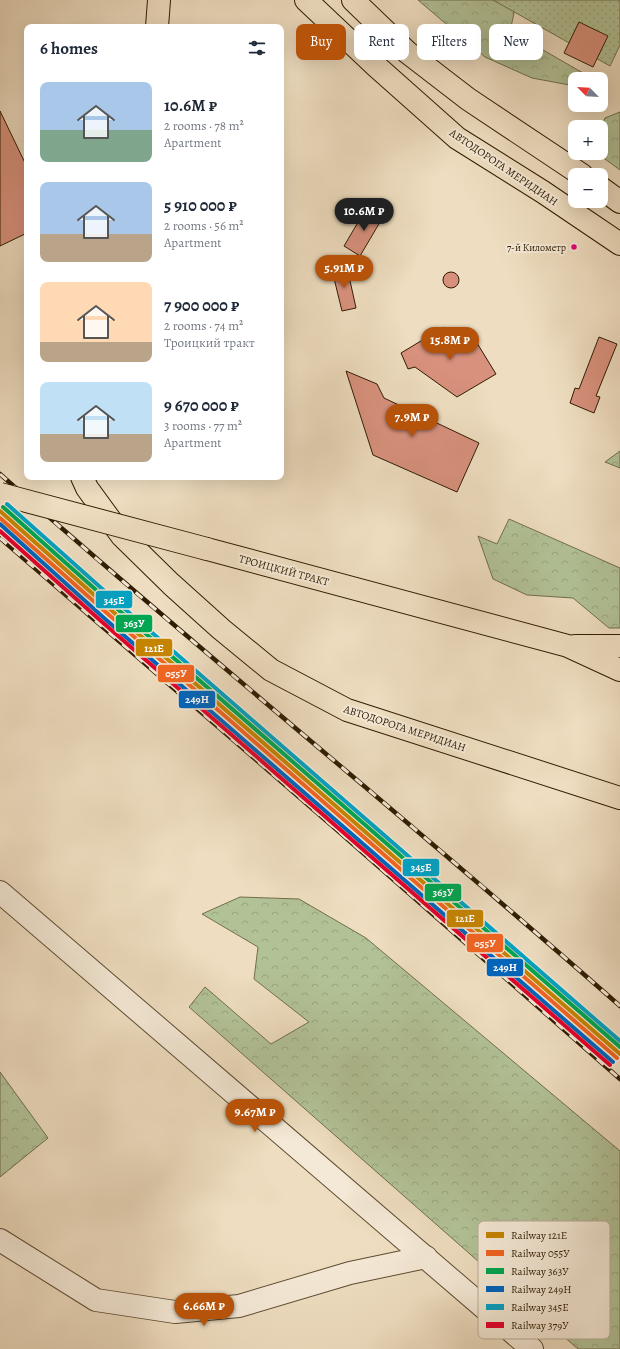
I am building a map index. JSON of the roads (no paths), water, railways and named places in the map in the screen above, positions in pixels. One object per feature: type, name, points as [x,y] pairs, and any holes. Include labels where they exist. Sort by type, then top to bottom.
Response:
[{"type":"main road","points":[[157,24],[159,0]]},
{"type":"main road","name":"АВТОДОРОГА МЕРИДИАН","points":[[306,0],[376,66],[457,138],[620,244]]},
{"type":"main road","points":[[353,0],[407,52],[468,100],[571,168]]},
{"type":"main road","points":[[608,193],[620,202]]},
{"type":"main road","name":"АВТОДОРОГА МЕРИДИАН","points":[[83,480],[87,488],[122,536],[171,584],[221,629],[271,670],[347,710],[620,798]]},
{"type":"main road","name":"ТРОИЦКИЙ ТРАКТ","points":[[0,494],[568,646],[620,670]]},
{"type":"main road","name":"ТРОИЦКИЙ ТРАКТ","points":[[568,646],[620,646]]},
{"type":"street","points":[[0,892],[478,1302]]},
{"type":"street","points":[[0,1240],[96,1300],[175,1312],[239,1306],[350,1273],[426,1257]]},
{"type":"street","points":[[520,1339],[532,1349]]},
{"type":"railway","points":[[0,474],[154,608],[466,872],[620,1006]]},
{"type":"railway","points":[[0,538],[337,830],[620,1079]]},
{"type":"rail line","name":"345Е","points":[[7,504],[118,603],[620,1041]]},
{"type":"rail line","name":"363У","points":[[3,507],[114,606],[620,1047]]},
{"type":"rail line","name":"121Е","points":[[0,511],[111,610],[620,1054]]},
{"type":"rail line","name":"055У","points":[[0,518],[617,1058]]},
{"type":"rail line","name":"249Н","points":[[0,524],[104,618],[613,1062]]},
{"type":"rail line","name":"379У","points":[[0,531],[610,1065]]},
{"type":"place","name":"7-й Километр","points":[[574,247]]}]
